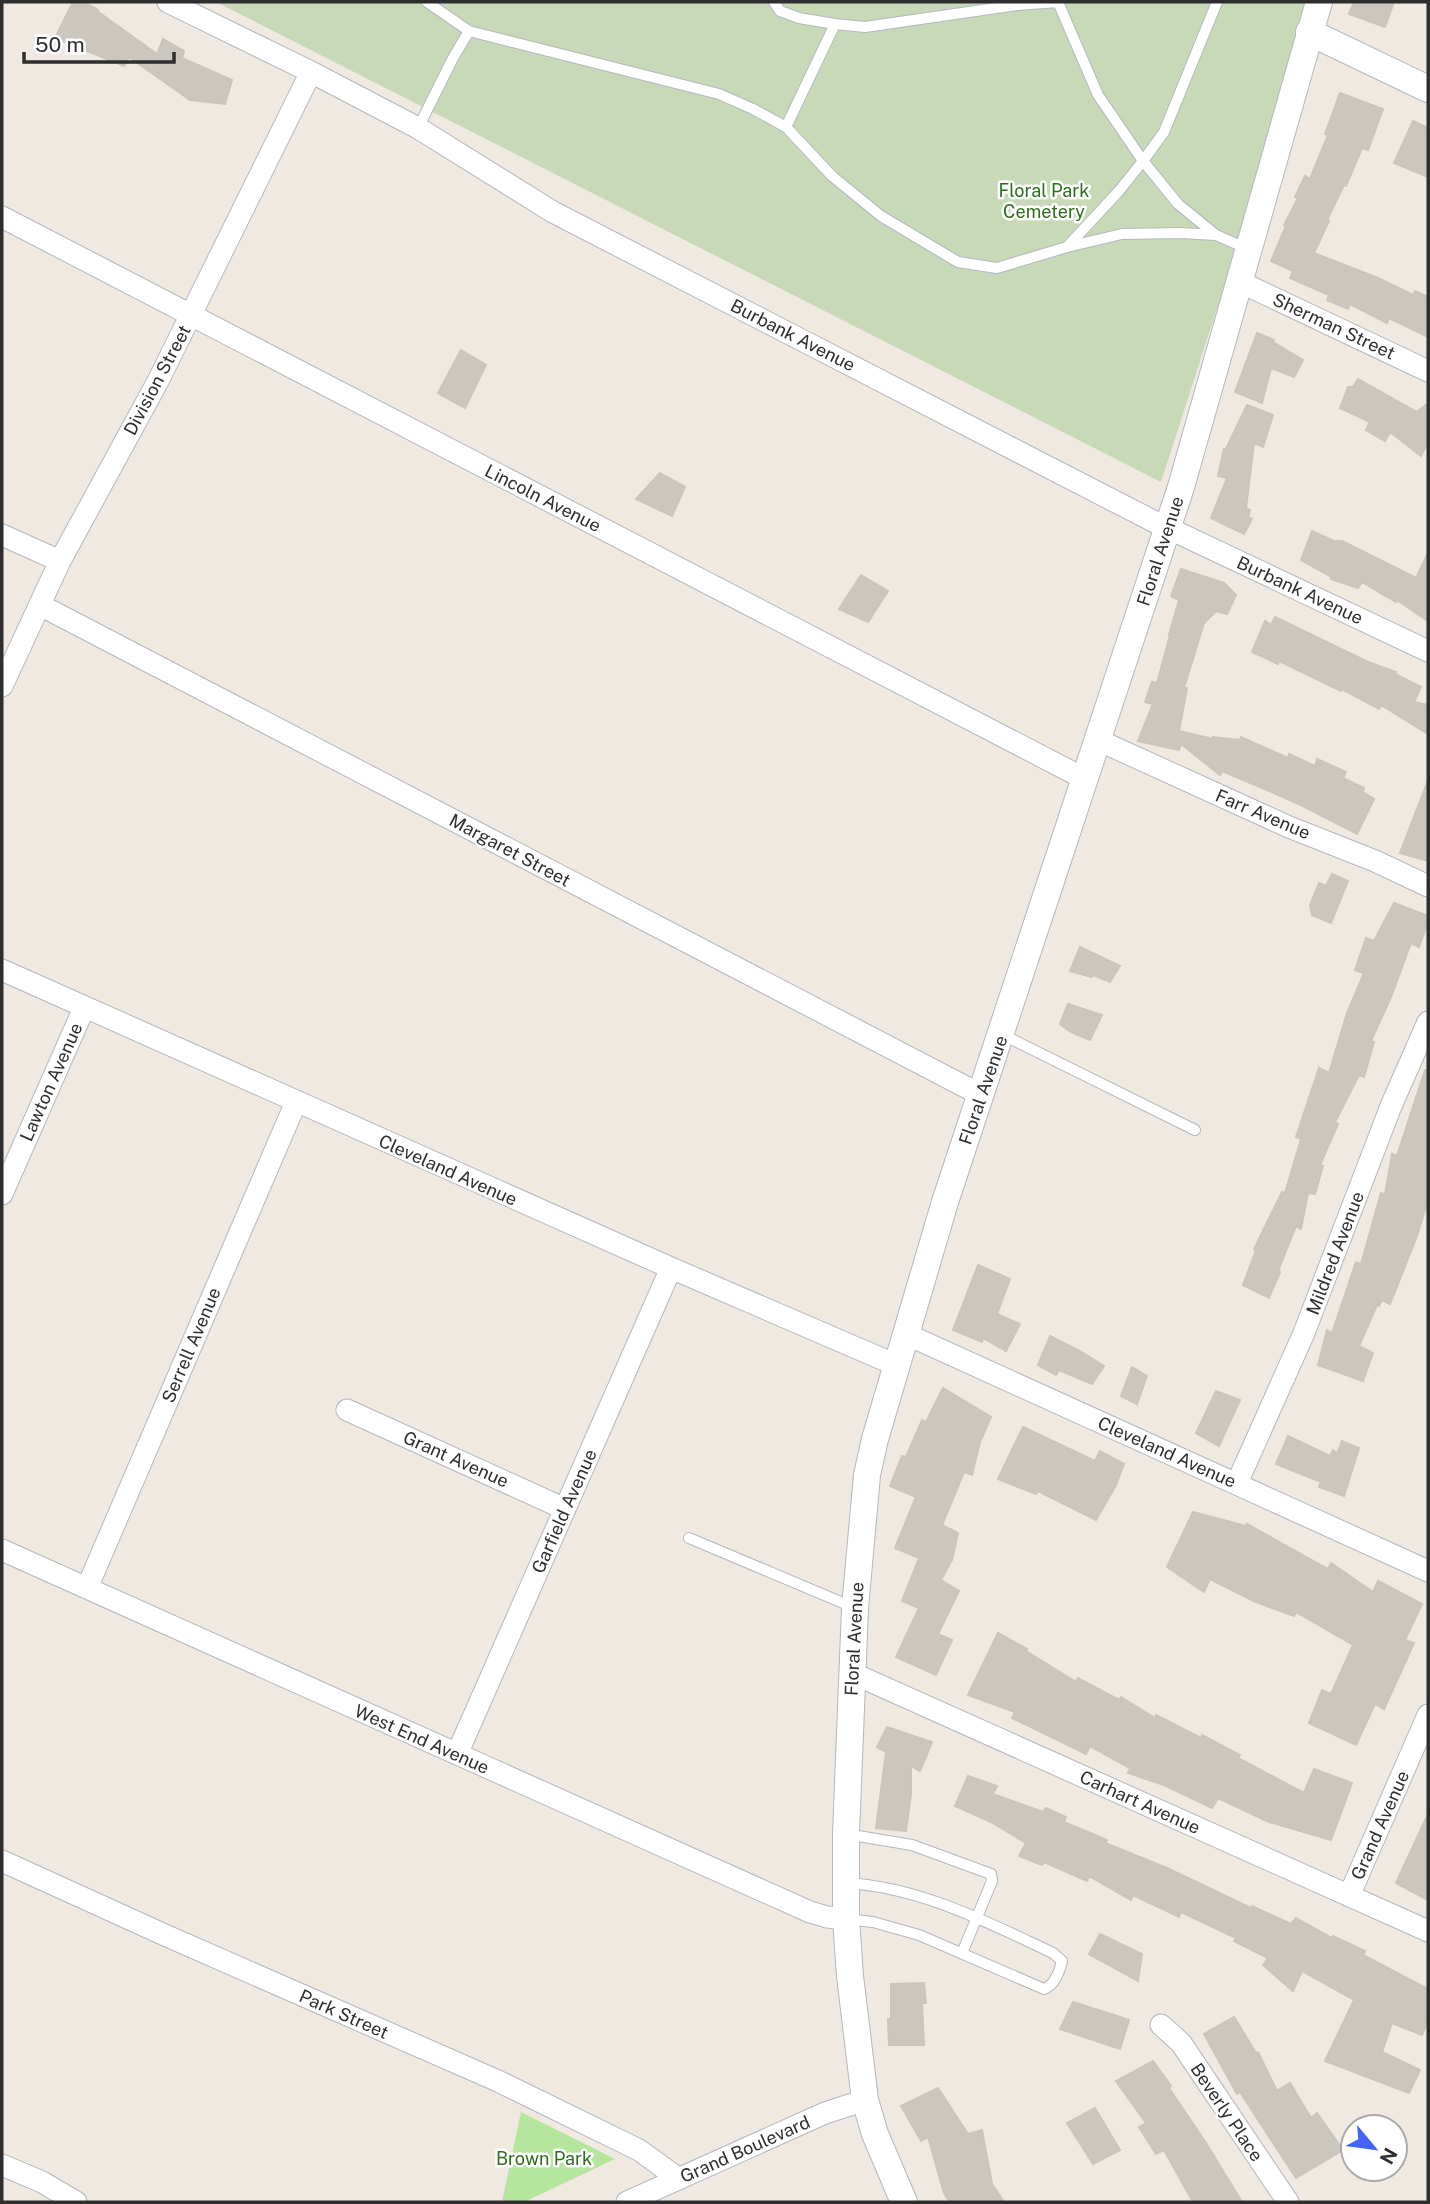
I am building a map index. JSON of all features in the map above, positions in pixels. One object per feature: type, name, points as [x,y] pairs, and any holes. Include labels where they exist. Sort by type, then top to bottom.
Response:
[{"type":"street","name":"Burbank Avenue","points":[[168,2],[418,128],[553,212],[1168,528],[1428,651]]},
{"type":"street","name":"Floral Avenue","points":[[904,2202],[864,2101],[846,1919],[846,1834],[855,1608],[867,1475],[875,1439],[945,1202],[1168,528],[1319,2]]},
{"type":"street","points":[[1309,33],[1428,89]]},
{"type":"street","name":"Division Street","points":[[2,686],[60,561],[158,381],[311,72]]},
{"type":"street","name":"Lincoln Avenue","points":[[2,217],[1085,779]]},
{"type":"street","name":"Sherman Street","points":[[1240,282],[1428,370]]},
{"type":"street","points":[[2,535],[60,561]]},
{"type":"street","name":"Margaret Street","points":[[40,605],[981,1095]]},
{"type":"street","name":"Farr Avenue","points":[[1098,740],[1289,827],[1375,861],[1428,886]]},
{"type":"street","name":"Cleveland Avenue","points":[[2,970],[896,1366]]},
{"type":"street","name":"Lawton Avenue","points":[[2,1194],[84,1008]]},
{"type":"street","name":"Mildred Avenue","points":[[1237,1483],[1304,1333],[1391,1106],[1428,1022]]},
{"type":"street","name":"Serrell Avenue","points":[[87,1588],[296,1102]]},
{"type":"street","name":"Garfield Avenue","points":[[457,1754],[671,1268]]},
{"type":"street","name":"Cleveland Avenue","points":[[906,1334],[1428,1571]]},
{"type":"street","name":"Grant Avenue","points":[[347,1410],[565,1509]]},
{"type":"street","name":"West End Avenue","points":[[2,1550],[810,1912],[846,1919]]},
{"type":"street","name":"Carhart Avenue","points":[[852,1673],[1428,1931]]},
{"type":"street","name":"Grand Avenue","points":[[1349,1896],[1428,1715]]},
{"type":"street","name":"Park Street","points":[[2,1861],[179,1942],[498,2081],[639,2150],[679,2179]]},
{"type":"street","name":"Beverly Place","points":[[1161,2025],[1181,2043],[1288,2202]]},
{"type":"street","name":"Grand Boulevard","points":[[627,2202],[656,2196],[679,2179],[825,2113],[864,2101]]},
{"type":"street","points":[[2,2165],[42,2182],[76,2202]]},
{"type":"lane","points":[[427,2],[469,31],[719,94],[753,109],[786,127],[832,176],[881,216],[958,262],[997,268],[1122,234],[1216,235]]},
{"type":"lane","points":[[774,2],[780,11],[799,18],[865,27],[1017,5],[1058,2],[1098,95],[1143,161],[1178,204],[1216,235],[1249,250]]},
{"type":"lane","points":[[1067,247],[1119,191],[1164,132],[1217,2]]},
{"type":"lane","points":[[786,127],[835,24]]},
{"type":"lane","points":[[418,128],[469,31]]},
{"type":"lane","points":[[1001,1034],[1195,1130]]},
{"type":"lane","points":[[689,1538],[855,1608]]},
{"type":"lane","points":[[846,1834],[912,1845],[991,1874],[992,1881],[962,1953]]},
{"type":"lane","points":[[846,1883],[872,1885],[920,1896],[1053,1953],[1060,1957],[1061,1966],[1052,1984],[1044,1989],[919,1935],[873,1922],[846,1919]]},
{"type":"green space","name":"Floral Park Cemetery","points":[[216,2],[1316,2],[1161,482]]},
{"type":"green space","name":"Brown Park","points":[[521,2112],[615,2159],[524,2202],[502,2202]]},
{"type":"building","points":[[73,2],[84,2],[98,10],[157,54],[163,39],[184,51],[182,58],[232,80],[225,104],[190,100],[129,57],[124,66],[55,38]]},
{"type":"building","points":[[1354,2],[1394,2],[1385,27],[1349,14]]},
{"type":"building","points":[[1340,93],[1383,109],[1368,150],[1362,148],[1314,253],[1413,295],[1415,291],[1428,297],[1428,337],[1389,318],[1387,323],[1350,304],[1348,309],[1327,300],[1329,295],[1290,278],[1293,271],[1271,261],[1305,176],[1310,179],[1328,135],[1325,134]]},
{"type":"building","points":[[1413,121],[1428,128],[1428,177],[1394,163]]},
{"type":"building","points":[[1257,333],[1274,340],[1273,342],[1303,360],[1294,377],[1271,368],[1262,403],[1235,392]]},
{"type":"building","points":[[461,350],[486,365],[465,408],[438,393]]},
{"type":"building","points":[[1358,379],[1417,412],[1428,403],[1428,442],[1421,456],[1390,432],[1385,441],[1366,430],[1370,422],[1340,408],[1348,387],[1353,387]]},
{"type":"building","points":[[1247,405],[1273,415],[1263,447],[1254,443],[1246,508],[1250,510],[1248,517],[1252,519],[1244,534],[1211,518],[1227,478],[1218,476],[1224,449]]},
{"type":"building","points":[[660,473],[685,487],[672,516],[636,499]]},
{"type":"building","points":[[1312,531],[1334,541],[1342,541],[1416,578],[1428,553],[1428,621],[1397,600],[1396,602],[1362,582],[1358,588],[1331,579],[1332,577],[1301,560]]},
{"type":"building","points":[[1181,569],[1224,583],[1236,595],[1227,614],[1216,611],[1204,623],[1184,688],[1187,688],[1179,731],[1213,739],[1240,740],[1241,737],[1288,758],[1289,754],[1315,766],[1317,759],[1346,772],[1343,778],[1364,788],[1363,792],[1374,799],[1357,834],[1267,790],[1222,771],[1220,775],[1181,744],[1179,750],[1138,741],[1153,704],[1145,702],[1152,682],[1157,683],[1179,600],[1171,596]]},
{"type":"building","points":[[861,575],[888,591],[868,622],[839,609]]},
{"type":"building","points":[[1275,617],[1368,662],[1396,672],[1395,674],[1421,687],[1414,702],[1428,705],[1428,734],[1381,705],[1379,709],[1342,689],[1341,691],[1279,661],[1278,664],[1252,652],[1265,621],[1271,625]]},
{"type":"building","points":[[1428,784],[1428,861],[1400,853]]},
{"type":"building","points":[[1332,874],[1348,881],[1331,923],[1312,915],[1310,905],[1319,883],[1326,886]]},
{"type":"building","points":[[1394,903],[1428,916],[1428,922],[1419,947],[1411,943],[1371,1041],[1374,1042],[1364,1077],[1359,1075],[1335,1122],[1338,1124],[1320,1165],[1323,1166],[1315,1194],[1308,1193],[1301,1229],[1296,1226],[1269,1298],[1243,1285],[1256,1250],[1254,1249],[1282,1192],[1285,1193],[1301,1139],[1296,1137],[1319,1068],[1329,1073],[1347,1013],[1364,973],[1355,970],[1366,938],[1374,941]]},
{"type":"building","points":[[1080,947],[1120,966],[1110,982],[1093,975],[1092,977],[1070,971]]},
{"type":"building","points":[[1068,1004],[1102,1015],[1090,1040],[1060,1024]]},
{"type":"building","points":[[1425,1070],[1428,1070],[1428,1200],[1390,1304],[1382,1300],[1379,1306],[1377,1305],[1359,1346],[1373,1353],[1363,1381],[1318,1365],[1327,1330],[1332,1333],[1356,1262],[1361,1264],[1381,1193],[1385,1195],[1392,1154],[1397,1156]]},
{"type":"building","points":[[978,1265],[1010,1279],[997,1314],[1020,1324],[1006,1351],[983,1338],[982,1342],[953,1330]]},
{"type":"building","points":[[1050,1336],[1104,1366],[1092,1384],[1059,1370],[1056,1375],[1038,1365]]},
{"type":"building","points":[[1132,1367],[1147,1376],[1137,1404],[1121,1396]]},
{"type":"building","points":[[943,1388],[991,1417],[980,1442],[972,1475],[964,1472],[942,1525],[958,1533],[952,1560],[941,1580],[959,1591],[938,1634],[952,1640],[936,1675],[896,1657],[919,1608],[902,1601],[919,1558],[895,1548],[916,1497],[890,1486],[902,1456],[906,1457],[922,1420],[926,1422]]},
{"type":"building","points":[[1216,1391],[1240,1400],[1219,1446],[1196,1433]]},
{"type":"building","points":[[1023,1427],[1095,1461],[1100,1451],[1124,1464],[1116,1485],[1096,1520],[1038,1491],[1036,1494],[998,1479]]},
{"type":"building","points":[[1288,1436],[1330,1456],[1333,1450],[1337,1454],[1342,1441],[1359,1448],[1344,1496],[1319,1487],[1321,1482],[1276,1464]]},
{"type":"building","points":[[1193,1512],[1246,1526],[1247,1524],[1328,1569],[1331,1563],[1373,1592],[1378,1581],[1422,1604],[1405,1640],[1414,1643],[1384,1709],[1375,1704],[1356,1745],[1309,1723],[1322,1690],[1331,1694],[1353,1645],[1296,1612],[1294,1616],[1256,1602],[1210,1579],[1204,1592],[1167,1567]]},
{"type":"building","points":[[998,1633],[1076,1682],[1078,1678],[1119,1700],[1121,1697],[1155,1718],[1156,1715],[1201,1738],[1202,1735],[1240,1755],[1238,1758],[1304,1793],[1314,1769],[1352,1783],[1331,1840],[1269,1822],[1218,1798],[1212,1808],[1164,1785],[1128,1773],[1130,1768],[1090,1746],[1086,1754],[1012,1718],[1015,1712],[968,1695]]},
{"type":"building","points":[[887,1727],[932,1742],[920,1771],[911,1766],[911,1794],[906,1831],[876,1828],[886,1752],[877,1747]]},
{"type":"building","points":[[968,1776],[997,1786],[993,1794],[1043,1812],[1046,1808],[1066,1817],[1064,1822],[1107,1840],[1105,1843],[1167,1868],[1251,1908],[1252,1906],[1291,1924],[1296,1918],[1332,1938],[1333,1936],[1365,1951],[1363,1955],[1428,1989],[1428,2020],[1422,2035],[1392,2023],[1382,2052],[1420,2070],[1409,2093],[1325,2061],[1354,2000],[1302,1971],[1293,1991],[1263,1965],[1268,1958],[1234,1941],[1236,1938],[1181,1912],[1179,1917],[1133,1895],[1131,1900],[1089,1876],[1087,1881],[1044,1862],[1042,1865],[1019,1856],[1026,1843],[991,1822],[955,1806]]},
{"type":"building","points":[[1428,1814],[1428,1900],[1396,1883]]},
{"type":"building","points":[[1100,1934],[1142,1954],[1138,1981],[1089,1954]]},
{"type":"building","points":[[924,1983],[924,2045],[889,2045],[891,1984]]},
{"type":"building","points":[[1073,2002],[1129,2020],[1120,2049],[1060,2029]]},
{"type":"building","points":[[1234,2017],[1256,2053],[1258,2052],[1277,2091],[1290,2083],[1311,2118],[1317,2113],[1339,2144],[1339,2152],[1296,2178],[1240,2092],[1237,2094],[1204,2034]]},
{"type":"building","points":[[1153,2061],[1242,2202],[1193,2202],[1164,2150],[1156,2154],[1139,2127],[1146,2123],[1116,2081]]},
{"type":"building","points":[[938,2088],[968,2134],[982,2130],[992,2184],[1004,2202],[950,2202],[944,2193],[928,2137],[921,2141],[901,2106]]},
{"type":"building","points":[[1095,2108],[1120,2150],[1093,2164],[1067,2123]]}]
